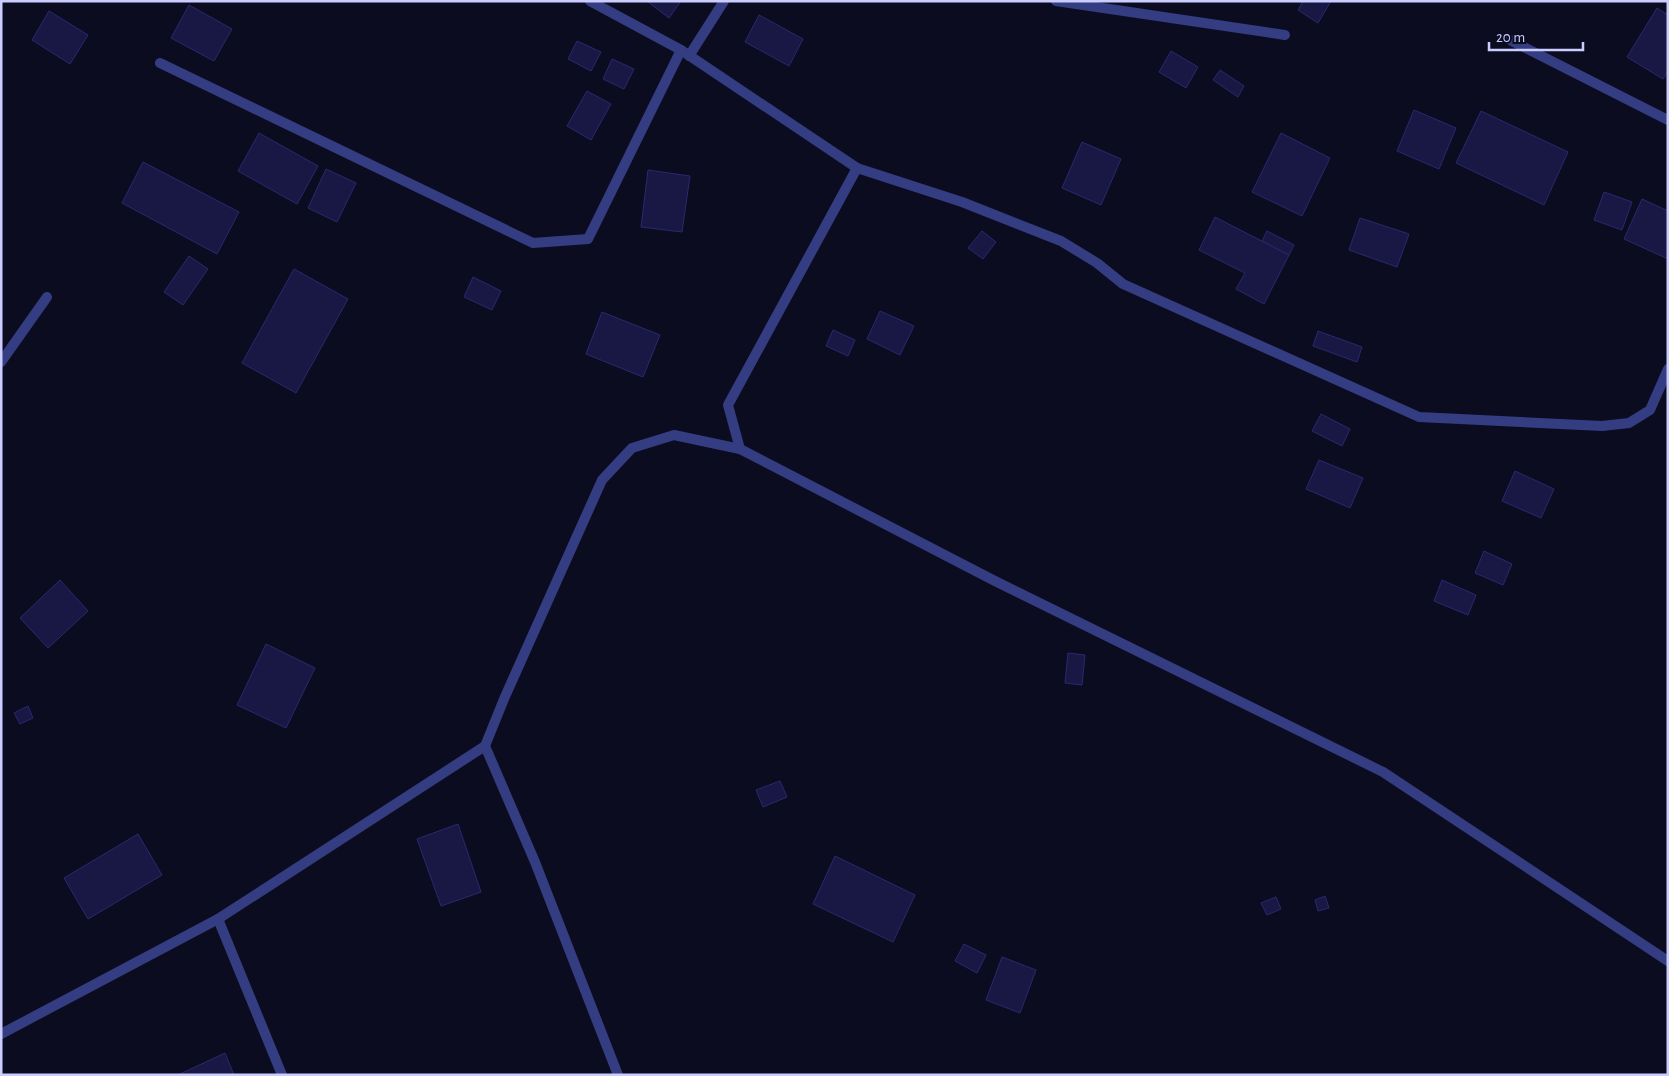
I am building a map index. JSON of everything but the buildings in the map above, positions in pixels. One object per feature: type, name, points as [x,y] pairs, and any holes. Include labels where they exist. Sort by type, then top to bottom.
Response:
[{"type":"street","points":[[590,1],[685,53],[857,168],[962,202],[1061,241],[1097,263],[1123,284],[1420,417],[1602,426],[1628,423],[1650,410],[1668,369]]},
{"type":"street","points":[[160,64],[533,243],[588,239],[685,53],[724,1]]},
{"type":"street","points":[[1056,1],[1285,35]]},
{"type":"street","points":[[1510,40],[1668,120]]},
{"type":"street","points":[[740,449],[728,405],[857,168]]},
{"type":"street","points":[[1,362],[47,297]]},
{"type":"street","points":[[1,1034],[218,919],[485,746],[504,699],[602,480],[632,448],[674,435],[740,449],[993,580],[1383,772],[1668,961]]},
{"type":"street","points":[[485,746],[535,862],[618,1075]]},
{"type":"street","points":[[218,919],[282,1075]]}]
